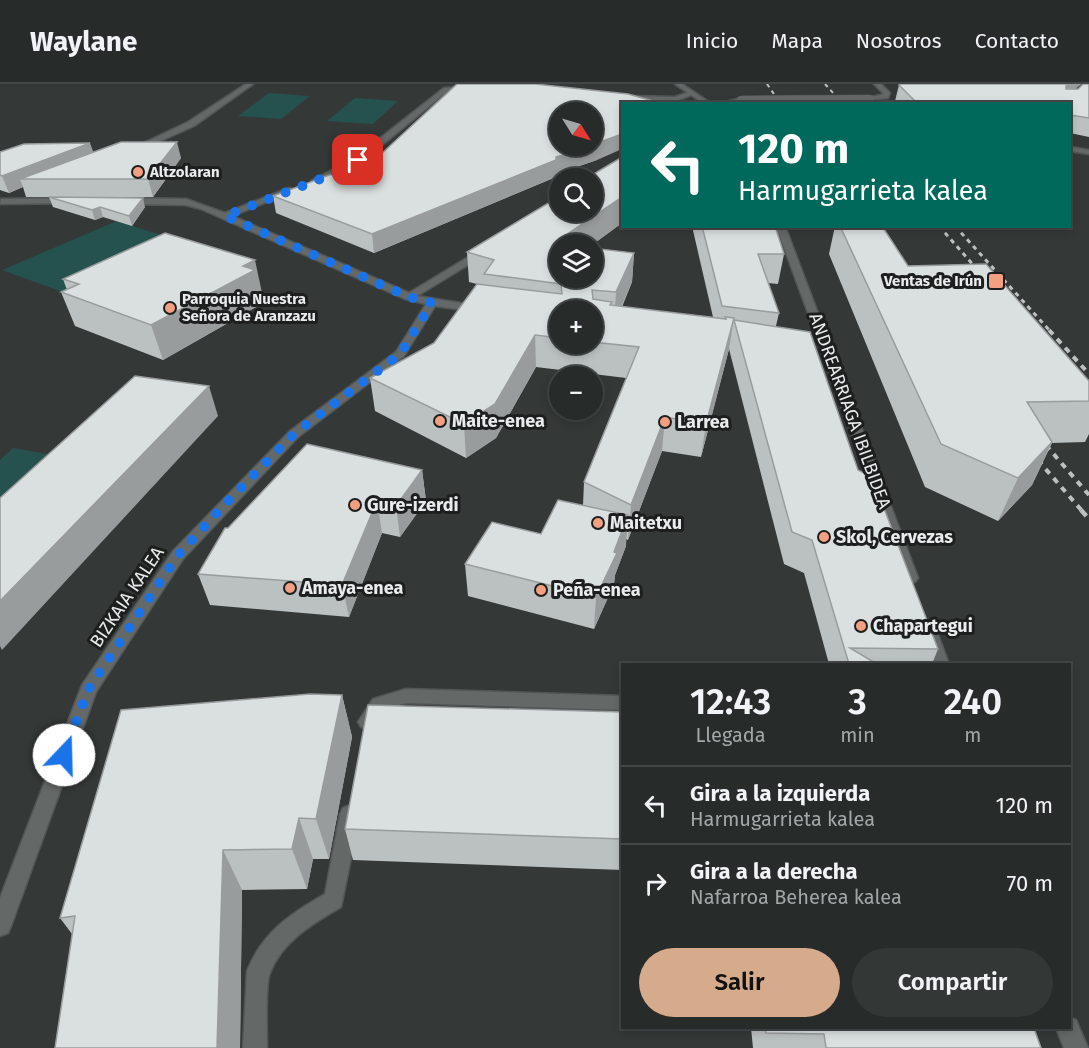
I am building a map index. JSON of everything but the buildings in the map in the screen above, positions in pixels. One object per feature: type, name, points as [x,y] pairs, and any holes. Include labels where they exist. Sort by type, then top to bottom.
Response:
[{"type":"street","points":[[123,154],[190,124],[250,84]]},
{"type":"street","points":[[678,84],[706,102]]},
{"type":"street","points":[[732,102],[741,100],[870,99],[888,94],[877,84]]},
{"type":"street","points":[[310,183],[331,175],[358,160],[446,88],[484,89]]},
{"type":"street","points":[[626,98],[676,99],[692,93]]},
{"type":"street","points":[[1071,149],[1089,152]]},
{"type":"street","points":[[225,216],[300,187]]},
{"type":"street","points":[[1,202],[30,190]]},
{"type":"street","points":[[1,202],[80,201]]},
{"type":"street","points":[[113,201],[186,202],[225,216],[409,297],[432,303],[490,311]]},
{"type":"street","name":"ANDREARRIAGA IBILBIDEA","points":[[781,228],[825,357],[915,591]]},
{"type":"street","points":[[409,297],[489,248]]},
{"type":"street","name":"BIZKAIA KALEA","points":[[0,926],[88,690],[178,555],[294,434],[400,354],[432,303]]},
{"type":"street","points":[[926,622],[941,663]]},
{"type":"street","points":[[364,735],[366,724],[379,704],[406,696],[621,703]]},
{"type":"street","points":[[255,1048],[258,971],[277,941],[298,921],[334,900],[353,794]]},
{"type":"street","points":[[1068,1029],[1076,1048]]},
{"type":"shaded area","points":[[269,93],[310,96],[281,119],[238,116]]},
{"type":"shaded area","points":[[355,98],[398,101],[373,124],[327,121]]},
{"type":"shaded area","points":[[117,221],[195,246],[82,299],[2,270]]},
{"type":"shaded area","points":[[13,448],[87,461],[0,543],[0,460]]},
{"type":"railway","points":[[767,84],[780,102]]},
{"type":"railway","points":[[825,84],[841,102]]},
{"type":"railway","points":[[941,228],[983,276]]},
{"type":"railway","points":[[957,228],[1050,331]]},
{"type":"railway","points":[[1049,330],[1089,374]]},
{"type":"railway","points":[[1038,436],[1089,495]]},
{"type":"railway","points":[[1030,451],[1083,512]]},
{"type":"railway","points":[[1081,510],[1089,519]]},
{"type":"place","name":"Altzolaran","points":[[138,172]]},
{"type":"place","name":"Ventas de Irún","points":[[996,281]]},
{"type":"place","name":"Parroquia Nuestra Señora de Aranzazu","points":[[170,308]]},
{"type":"place","name":"Maite-enea","points":[[440,421]]},
{"type":"place","name":"Larrea","points":[[665,422]]},
{"type":"place","name":"Gure-izerdi","points":[[355,505]]},
{"type":"place","name":"Maitetxu","points":[[598,523]]},
{"type":"place","name":"Skol, Cervezas","points":[[824,537]]},
{"type":"place","name":"Amaya-enea","points":[[290,588]]},
{"type":"place","name":"Peña-enea","points":[[541,590]]},
{"type":"place","name":"Chapartegui","points":[[861,626]]},
{"type":"route","points":[[64,755],[88,690],[178,555],[294,434],[400,354],[432,303],[409,297],[225,216],[331,175],[358,160]]}]
